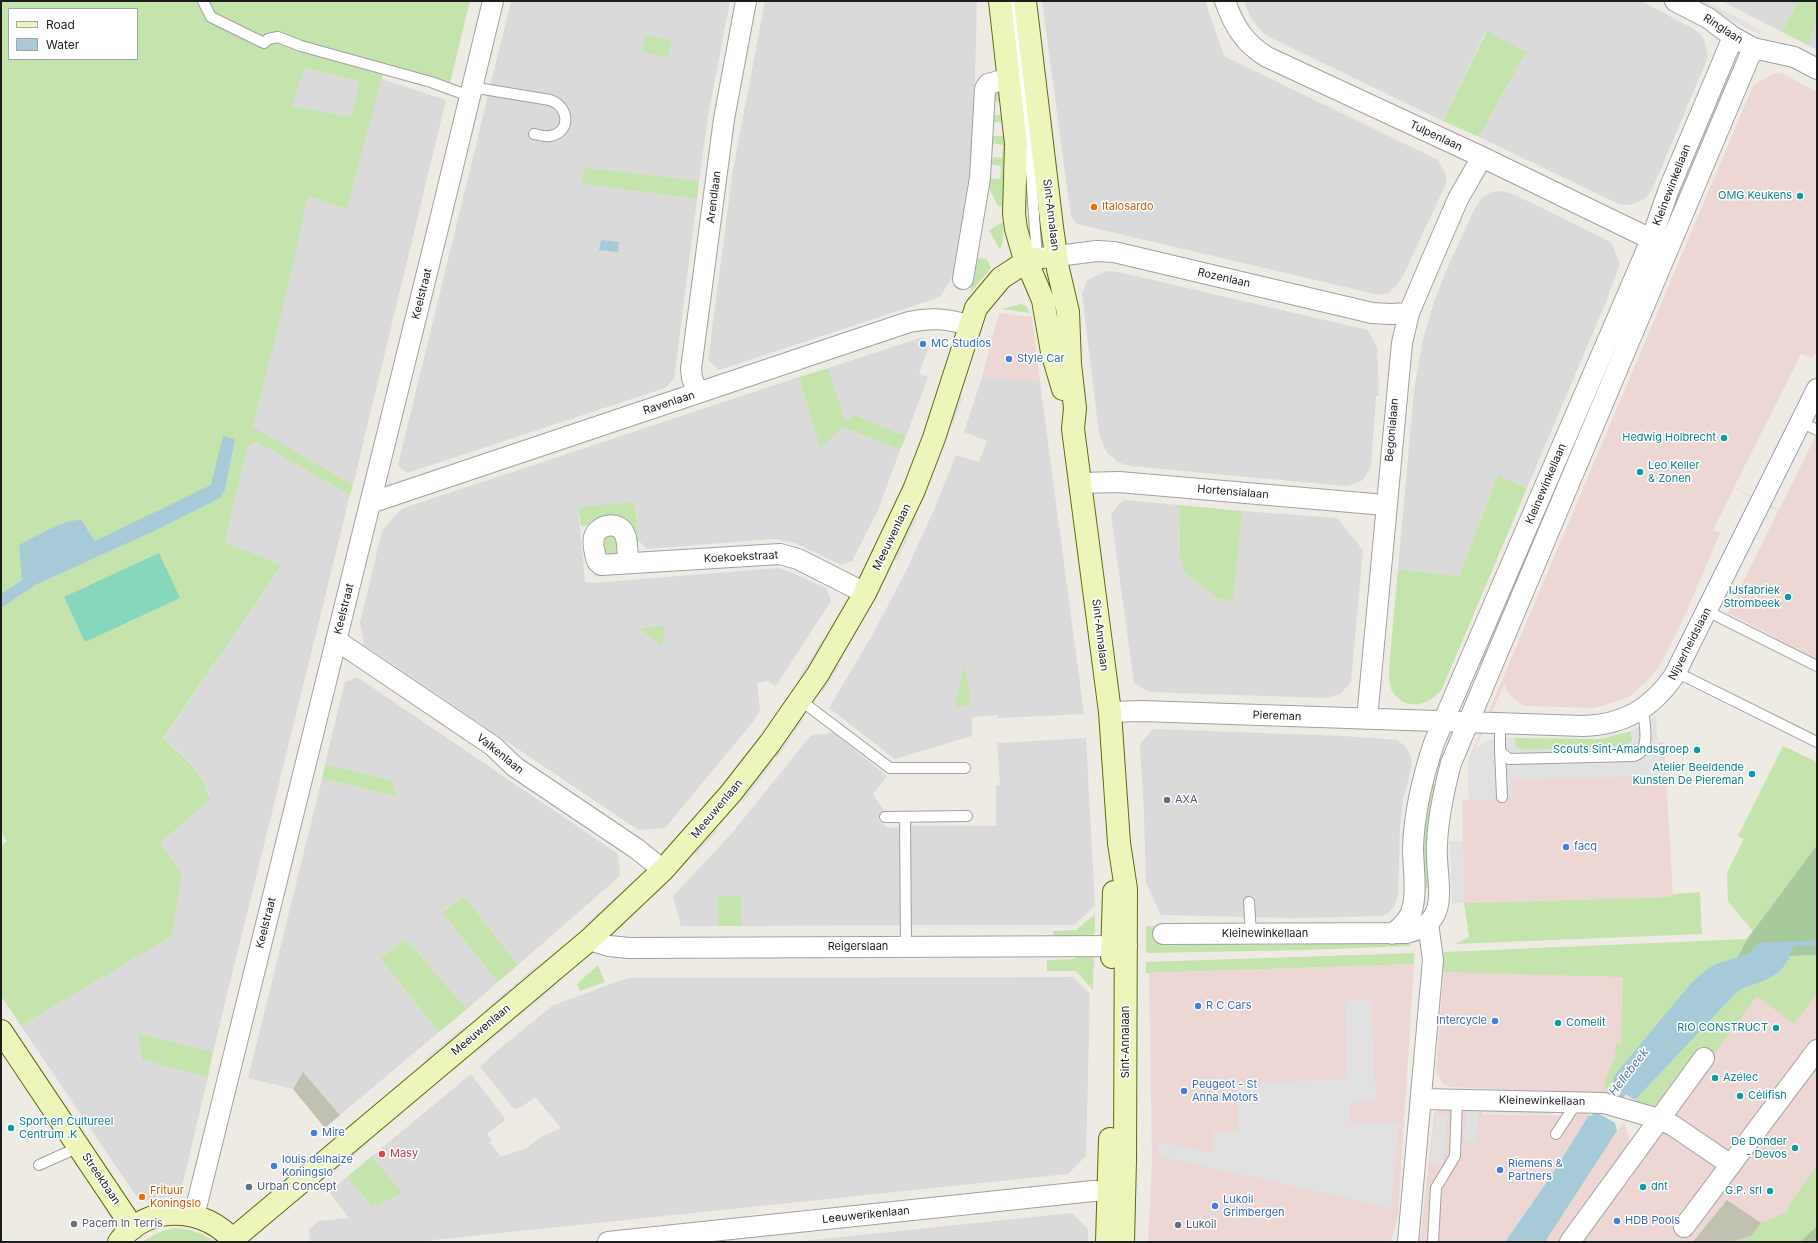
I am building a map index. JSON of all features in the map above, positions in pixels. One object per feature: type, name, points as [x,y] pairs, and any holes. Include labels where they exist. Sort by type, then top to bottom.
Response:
[{"type":"main road","name":"Sint-Annalaan","points":[[1000,1],[1010,78],[1016,144],[1014,218],[1018,241],[1040,259],[1068,312],[1070,364],[1075,408],[1073,429]]},
{"type":"main road","name":"Sint-Annalaan","points":[[1025,1],[1043,300],[1052,352],[1073,429],[1110,712],[1119,843],[1113,898],[1120,947],[1117,1191],[1122,1242]]},
{"type":"main road","name":"Meeuwenlaan","points":[[233,1241],[589,940],[663,870],[731,793],[770,743],[800,700],[832,651],[865,593],[914,490],[952,386],[969,325],[976,308],[1001,278],[1040,259]]},
{"type":"main road","name":"Streekbaan","points":[[1,1031],[79,1147],[126,1235],[148,1219],[164,1215],[179,1214],[194,1216],[216,1225],[233,1241]]},
{"type":"main road","name":"Sint-Annalaan","points":[[1107,1242],[1117,1191]]},
{"type":"street","name":"Keelstraat","points":[[194,1216],[442,216],[492,1]]},
{"type":"street","name":"Arendlaan","points":[[698,393],[692,378],[691,369],[724,119],[746,1]]},
{"type":"street","name":"Tulpenlaan","points":[[1226,1],[1236,27],[1244,38],[1255,50],[1267,57],[1660,244]]},
{"type":"street","name":"Ringlaan","points":[[1675,1],[1708,18],[1733,37],[1753,48],[1794,57],[1817,69]]},
{"type":"street","name":"Kleinewinkellaan","points":[[1163,934],[1406,933],[1418,930],[1428,923],[1435,914],[1439,902],[1436,846],[1445,785],[1451,763],[1469,722],[1660,244],[1669,189],[1733,37]]},
{"type":"street","name":"Kleinewinkellaan","points":[[1392,934],[1410,917],[1414,906],[1413,846],[1415,823],[1428,761],[1444,722],[1660,244],[1753,48]]},
{"type":"street","points":[[963,279],[980,178],[985,89],[988,84],[1010,78]]},
{"type":"street","name":"Begonialaan","points":[[1367,719],[1398,369],[1402,343],[1409,313],[1458,199],[1482,158]]},
{"type":"street","name":"Rozenlaan","points":[[1040,259],[1097,251],[1114,252],[1372,313],[1409,313]]},
{"type":"street","name":"Ravenlaan","points":[[370,503],[909,322],[942,319],[969,325]]},
{"type":"street","name":"Nijverheidslaan","points":[[1444,722],[1598,726],[1630,717],[1658,698],[1676,672],[1707,611],[1809,426],[1817,389]]},
{"type":"street","name":"Hortensialaan","points":[[1080,483],[1120,482],[1386,505]]},
{"type":"street","name":"Koekoekstraat","points":[[633,563],[780,554],[798,559],[865,593]]},
{"type":"street","name":"Valkenlaan","points":[[336,640],[493,746],[515,767],[637,849],[663,870]]},
{"type":"street","name":"Piereman","points":[[1110,712],[1142,711],[1444,722]]},
{"type":"street","points":[[1408,1242],[1422,1099],[1433,960],[1428,923]]},
{"type":"street","name":"Reigerslaan","points":[[589,940],[619,948],[1120,947]]},
{"type":"street","points":[[1684,1227],[1817,1050]]},
{"type":"street","points":[[1570,1242],[1704,1058]]},
{"type":"street","name":"Kleinewinkellaan","points":[[1422,1099],[1604,1103],[1659,1120],[1681,1130],[1731,1165]]},
{"type":"street","name":"Leeuwerikenlaan","points":[[608,1242],[1117,1191]]},
{"type":"lane","points":[[203,1],[208,12],[216,20],[264,42],[268,39],[278,37],[301,46],[438,84],[470,92],[550,100],[560,105],[564,109],[566,121],[560,131],[550,136],[534,134]]},
{"type":"lane","name":"Sint-Annalaan","points":[[1013,1],[1040,259]]},
{"type":"lane","points":[[1707,611],[1817,666]]},
{"type":"lane","points":[[1676,672],[1817,742]]},
{"type":"lane","points":[[800,700],[890,768],[965,768]]},
{"type":"lane","points":[[1500,750],[1505,757],[1513,759],[1637,755],[1641,752],[1645,745],[1643,709]]},
{"type":"lane","points":[[1500,723],[1502,797]]},
{"type":"lane","points":[[885,817],[967,816]]},
{"type":"lane","points":[[905,817],[906,947]]},
{"type":"lane","points":[[1249,902],[1251,934]]},
{"type":"lane","points":[[1433,1242],[1436,1188],[1455,1156],[1457,1100]]},
{"type":"lane","points":[[1556,1134],[1578,1102]]},
{"type":"lane","points":[[39,1165],[79,1147]]},
{"type":"shaded area","points":[[511,1],[730,1],[708,116],[699,181],[584,167],[581,184],[697,199],[674,379],[665,388],[407,473],[398,465]]},
{"type":"shaded area","points":[[765,1],[977,1],[973,152],[957,269],[940,297],[719,370],[708,360],[733,170]]},
{"type":"shaded area","points":[[1042,1],[1205,1],[1224,56],[1438,160],[1446,175],[1446,184],[1402,278],[1388,293],[1379,295],[1077,224],[1071,217]]},
{"type":"shaded area","points":[[1244,1],[1641,1],[1694,29],[1701,35],[1705,42],[1708,57],[1652,190],[1646,198],[1638,202],[1629,205],[1619,204],[1479,137],[1504,92],[1486,31],[1443,121],[1264,34],[1252,20]]},
{"type":"shaded area","points":[[1694,1],[1705,1],[1762,31],[1760,35]]},
{"type":"shaded area","points":[[1722,1],[1798,1],[1782,32]]},
{"type":"shaded area","points":[[1817,19],[1817,50],[1808,45]]},
{"type":"shaded area","points":[[305,68],[359,81],[352,117],[292,106]]},
{"type":"shaded area","points":[[1776,73],[1783,74],[1817,92],[1817,351],[1812,358],[1801,354],[1734,487],[1779,510],[1817,433],[1817,659],[1728,613],[1778,511],[1734,488],[1713,530],[1720,533],[1686,613],[1659,667],[1649,679],[1630,696],[1593,708],[1527,706],[1520,704],[1507,692],[1505,683],[1475,749],[1488,741],[1505,738],[1664,742],[1673,897],[1464,903],[1462,801],[1469,800],[1468,761],[1753,86]]},
{"type":"shaded area","points":[[381,79],[446,100],[353,485],[253,428],[308,195],[347,209]]},
{"type":"shaded area","points":[[1498,191],[1515,195],[1611,242],[1619,262],[1619,267],[1606,302],[1527,488],[1498,475],[1459,576],[1398,569],[1414,392],[1422,343],[1434,302],[1447,269],[1474,210],[1482,197]]},
{"type":"shaded area","points":[[1107,271],[1118,272],[1368,330],[1378,350],[1379,396],[1376,396],[1371,467],[1363,480],[1345,486],[1131,466],[1117,462],[1106,451],[1099,434],[1082,293],[1087,281]]},
{"type":"shaded area","points":[[999,313],[1032,317],[1040,382],[982,377]]},
{"type":"shaded area","points":[[923,337],[929,346],[919,374],[928,377],[906,436],[855,415],[846,422],[828,368]]},
{"type":"shaded area","points":[[799,377],[820,447],[843,427],[900,450],[879,508],[852,561],[841,565],[795,543],[773,539],[647,549],[639,541],[636,506],[578,507],[585,581],[593,583],[778,568],[826,588],[831,601],[776,686],[768,681],[757,683],[760,711],[753,722],[665,828],[638,830],[364,645],[360,623],[382,531],[401,509]]},
{"type":"shaded area","points":[[982,377],[1040,382],[1084,714],[998,718],[998,715],[972,717],[972,736],[895,759],[829,708],[874,632],[907,569],[933,512],[956,455],[979,462],[987,441],[964,432]]},
{"type":"shaded area","points":[[957,395],[963,397],[953,426],[947,425]]},
{"type":"shaded area","points":[[257,442],[350,495],[213,1052],[138,1033],[142,1060],[208,1077],[180,1195],[144,1201],[138,1199],[21,1026],[172,936],[182,874],[159,842],[209,793],[200,776],[191,764],[175,748],[163,740],[282,565],[225,542],[248,446]]},
{"type":"shaded area","points":[[1125,500],[1179,505],[1180,556],[1204,588],[1218,599],[1232,601],[1242,511],[1337,518],[1363,550],[1351,682],[1340,694],[1326,698],[1149,692],[1134,683],[1111,515],[1119,504]]},
{"type":"shaded area","points":[[911,516],[917,519],[897,562],[892,559]]},
{"type":"shaded area","points":[[824,637],[829,640],[804,680],[799,677]]},
{"type":"shaded area","points":[[835,662],[840,665],[823,692],[818,689]]},
{"type":"shaded area","points":[[357,677],[618,854],[620,876],[518,965],[464,896],[442,911],[498,982],[467,1009],[406,939],[380,958],[439,1032],[340,1115],[303,1072],[293,1089],[248,1078],[322,779],[397,797],[391,780],[325,764],[345,682]]},
{"type":"shaded area","points":[[799,716],[804,720],[777,758],[772,755]]},
{"type":"shaded area","points":[[1656,716],[1661,776],[1513,780],[1513,799],[1469,800],[1468,761],[1470,756],[1480,746],[1500,737],[1514,738],[1516,746],[1522,750],[1619,748],[1625,747],[1632,741],[1631,731]]},
{"type":"shaded area","points":[[1153,729],[1344,736],[1397,740],[1406,747],[1411,756],[1412,765],[1403,800],[1400,827],[1398,896],[1395,905],[1389,913],[1382,916],[1293,918],[1161,915],[1146,883],[1140,744]]},
{"type":"shaded area","points":[[834,733],[887,776],[873,794],[884,811],[878,820],[888,828],[899,827],[901,925],[742,926],[741,894],[718,897],[718,926],[681,926],[673,896],[732,833],[811,735]]},
{"type":"shaded area","points":[[1086,738],[1095,906],[1074,925],[911,925],[910,826],[996,826],[996,785],[1000,785],[997,743]]},
{"type":"shaded area","points":[[767,761],[772,765],[743,802],[738,798]]},
{"type":"shaded area","points":[[714,827],[718,831],[697,854],[693,850]]},
{"type":"shaded area","points":[[1450,841],[1463,841],[1464,903],[1452,904]]},
{"type":"shaded area","points":[[620,893],[624,897],[589,928],[585,924]]},
{"type":"shaded area","points":[[1817,957],[1817,1242],[1545,1242],[1624,1121],[1630,1141],[1709,1022]]},
{"type":"shaded area","points":[[538,964],[542,968],[518,989],[514,984]]},
{"type":"shaded area","points":[[1414,964],[1398,1217],[1391,1242],[1148,1242],[1152,1161],[1149,973]]},
{"type":"shaded area","points":[[1444,964],[1521,965],[1691,983],[1617,1072],[1613,1086],[1615,1088],[1612,1094],[1450,1087],[1443,1084],[1436,1071]]},
{"type":"shaded area","points":[[1074,977],[1090,994],[1086,1156],[1068,1174],[414,1242],[310,1242],[309,1229],[319,1221],[349,1218],[329,1192],[347,1177],[372,1207],[403,1194],[372,1156],[471,1074],[504,1117],[504,1121],[487,1134],[492,1140],[490,1143],[500,1157],[527,1148],[539,1138],[561,1128],[535,1097],[523,1106],[514,1109],[480,1067],[497,1051],[552,1006],[613,983],[629,978]]},
{"type":"shaded area","points":[[552,982],[555,987],[519,1017],[516,1013]]},
{"type":"shaded area","points":[[510,988],[513,993],[489,1013],[485,1009]]},
{"type":"shaded area","points":[[1345,1000],[1371,1000],[1376,1102],[1349,1103],[1350,1123],[1399,1122],[1391,1208],[1158,1156],[1158,1142],[1213,1153],[1213,1132],[1238,1132],[1236,1084],[1347,1079]]},
{"type":"shaded area","points":[[507,1019],[511,1024],[475,1054],[471,1050]]},
{"type":"shaded area","points":[[463,1027],[466,1032],[430,1063],[426,1058]]},
{"type":"shaded area","points":[[303,1072],[340,1115],[325,1128],[293,1089]]},
{"type":"shaded area","points":[[1485,1106],[1550,1108],[1550,1115],[1485,1113]]},
{"type":"shaded area","points":[[1451,1109],[1483,1109],[1483,1114],[1576,1116],[1580,1110],[1589,1115],[1549,1179],[1505,1242],[1420,1242],[1434,1112]]},
{"type":"shaded area","points":[[1467,1110],[1479,1111],[1476,1142],[1464,1141]]},
{"type":"shaded area","points":[[1435,1115],[1447,1116],[1443,1164],[1430,1163]]},
{"type":"shaded area","points":[[365,1139],[369,1143],[333,1173],[329,1169]]},
{"type":"shaded area","points":[[1727,1200],[1761,1223],[1751,1236],[1731,1242],[1693,1242]]},
{"type":"shaded area","points":[[1072,1213],[1088,1229],[1088,1242],[794,1242]]},
{"type":"green space","points":[[1,1],[470,1],[449,87],[385,66],[347,209],[308,196],[288,287],[253,427],[353,485],[350,495],[257,442],[248,446],[225,542],[282,565],[163,739],[186,759],[198,773],[207,790],[210,800],[160,842],[182,874],[172,936],[21,1026],[1,996],[1,846],[7,841],[1,833]],"holes":[[[305,68],[359,81],[352,117],[292,106]]]},
{"type":"green space","points":[[1798,1],[1817,1],[1817,19],[1808,45],[1782,32]]},
{"type":"green space","points":[[1487,31],[1526,52],[1479,137],[1443,121]]},
{"type":"green space","points":[[646,35],[671,40],[668,57],[642,52]]},
{"type":"green space","points":[[1728,74],[1732,76],[1680,200],[1677,200],[1675,195]]},
{"type":"green space","points":[[992,89],[1005,90],[1004,206],[998,206],[986,182],[987,178],[1000,179],[1001,166],[989,164],[989,157],[1002,158],[1003,145],[990,143],[991,136],[1003,136],[1004,122],[991,122],[991,115],[1004,115],[1004,102],[992,101]]},
{"type":"green space","points":[[584,167],[699,181],[697,199],[581,184]]},
{"type":"green space","points":[[1003,222],[1003,242],[1000,250],[989,230]]},
{"type":"green space","points":[[977,258],[987,259],[991,268],[970,293]]},
{"type":"green space","points":[[1021,304],[1026,306],[1030,313],[1001,309]]},
{"type":"green space","points":[[828,368],[846,422],[855,415],[906,436],[900,450],[843,427],[820,448],[799,377]]},
{"type":"green space","points":[[1498,475],[1527,488],[1442,689],[1437,695],[1424,703],[1410,704],[1403,702],[1397,698],[1392,691],[1389,677],[1398,569],[1459,576]]},
{"type":"green space","points":[[635,502],[639,541],[634,545],[592,525],[581,526],[578,507]]},
{"type":"green space","points":[[1179,505],[1242,511],[1233,601],[1218,599],[1185,572],[1180,556]]},
{"type":"green space","points":[[604,535],[616,536],[617,555],[605,555]]},
{"type":"green space","points":[[159,553],[180,598],[85,642],[64,597]]},
{"type":"green space","points":[[1522,561],[1526,562],[1481,665],[1479,663]]},
{"type":"green space","points":[[664,626],[663,647],[639,628]]},
{"type":"green space","points":[[965,663],[971,705],[955,707]]},
{"type":"green space","points":[[1631,731],[1632,741],[1625,747],[1619,748],[1522,750],[1516,746],[1514,738],[1600,739]]},
{"type":"green space","points":[[1783,746],[1817,762],[1817,845],[1753,931],[1728,902],[1727,873],[1744,839],[1738,836]]},
{"type":"green space","points":[[325,764],[391,780],[398,797],[322,779]]},
{"type":"green space","points":[[1433,783],[1437,785],[1428,858],[1428,886],[1425,891],[1423,891],[1421,842],[1431,784]]},
{"type":"green space","points":[[1817,845],[1817,955],[1737,958],[1747,939]]},
{"type":"green space","points":[[1700,892],[1702,934],[1455,944],[1469,937],[1464,903],[1672,897],[1673,894]]},
{"type":"green space","points":[[741,894],[742,926],[718,926],[718,897]]},
{"type":"green space","points":[[464,896],[518,965],[498,982],[442,912]]},
{"type":"green space","points":[[1095,914],[1095,932],[1093,935],[1054,937],[1053,931],[1076,930]]},
{"type":"green space","points":[[1146,926],[1159,926],[1160,942],[1269,945],[1406,942],[1412,946],[1147,953]]},
{"type":"green space","points":[[406,939],[467,1009],[439,1032],[380,958]]},
{"type":"green space","points":[[1747,939],[1737,958],[1716,964],[1707,969],[1691,983],[1617,1072],[1613,1086],[1615,1088],[1610,1096],[1607,1095],[1604,1083],[1615,1057],[1616,1043],[1621,1044],[1623,977],[1440,972],[1441,957],[1444,952]]},
{"type":"green space","points":[[1414,953],[1414,964],[1146,973],[1146,962]]},
{"type":"green space","points":[[1079,954],[1092,955],[1094,959],[1093,990],[1076,971],[1047,971],[1047,960],[1074,959]]},
{"type":"green space","points":[[1817,955],[1817,993],[1794,1024],[1757,996],[1712,1057],[1685,1072],[1654,1107],[1633,1102],[1736,993],[1744,988],[1772,977],[1784,966],[1789,956]]},
{"type":"green space","points":[[598,965],[605,982],[580,991],[577,984]]},
{"type":"green space","points":[[138,1033],[213,1052],[208,1077],[142,1060]]},
{"type":"green space","points":[[372,1156],[403,1194],[372,1207],[347,1177]]},
{"type":"green space","points":[[1817,1166],[1817,1226],[1800,1242],[1731,1242],[1751,1236],[1761,1223],[1788,1212],[1788,1206]]},
{"type":"green space","points":[[1817,1226],[1817,1242],[1800,1242]]},
{"type":"green space","points":[[175,1228],[196,1232],[214,1242],[141,1242],[162,1231]]},
{"type":"water","points":[[601,240],[619,242],[618,252],[599,250]]},
{"type":"water","points":[[223,436],[235,439],[225,489],[220,498],[154,531],[35,585],[1,608],[1,594],[22,580],[19,545],[58,525],[74,520],[81,520],[95,541],[211,485]]},
{"type":"water","points":[[1796,941],[1791,955],[1779,971],[1768,979],[1736,993],[1637,1098],[1633,1099],[1613,1086],[1613,1079],[1617,1072],[1691,983],[1707,969],[1716,964],[1750,953],[1759,943]]},
{"type":"water","points":[[1594,1113],[1598,1113],[1615,1123],[1617,1131],[1545,1242],[1505,1242],[1549,1179],[1589,1115],[1591,1116]]},
{"type":"waterway","points":[[1790,944],[1817,943]]},
{"type":"waterway","name":"Hellebeek","points":[[1617,1103],[1627,1088]]},
{"type":"place","name":"OMG Keukens","points":[[1800,196]]},
{"type":"place","name":"Italosardo","points":[[1094,207]]},
{"type":"place","name":"MC Studios","points":[[923,344]]},
{"type":"place","name":"Style Car","points":[[1009,359]]},
{"type":"place","name":"Hedwig Holbrecht","points":[[1724,438]]},
{"type":"place","name":"Leo Keller & Zonen","points":[[1640,472]]},
{"type":"place","name":"IJsfabriek Strombeek","points":[[1788,597]]},
{"type":"place","name":"Scouts Sint-Amandsgroep","points":[[1697,750]]},
{"type":"place","name":"Atelier Beeldende Kunsten De Piereman","points":[[1752,774]]},
{"type":"place","name":"AXA","points":[[1167,800]]},
{"type":"place","name":"facq","points":[[1566,847]]},
{"type":"place","name":"R C Cars","points":[[1198,1006]]},
{"type":"place","name":"Intercycle","points":[[1495,1021]]},
{"type":"place","name":"Comelit","points":[[1558,1023]]},
{"type":"place","name":"RIO CONSTRUCT","points":[[1776,1028]]},
{"type":"place","name":"Azélec","points":[[1715,1078]]},
{"type":"place","name":"Peugeot - St Anna Motors","points":[[1184,1091]]},
{"type":"place","name":"Célifish","points":[[1740,1096]]},
{"type":"place","name":"Sport en Cultureel Centrum .K","points":[[11,1128]]},
{"type":"place","name":"Mire","points":[[314,1133]]},
{"type":"place","name":"De Donder - Devos","points":[[1795,1148]]},
{"type":"place","name":"Masy","points":[[382,1154]]},
{"type":"place","name":"louis delhaize Koningslo","points":[[274,1166]]},
{"type":"place","name":"Riemens & Partners","points":[[1500,1170]]},
{"type":"place","name":"Urban Concept","points":[[249,1187]]},
{"type":"place","name":"dnt","points":[[1643,1187]]},
{"type":"place","name":"G.P. srl","points":[[1770,1191]]},
{"type":"place","name":"Frituur Koningslo","points":[[142,1197]]},
{"type":"place","name":"Lukoil Grimbergen","points":[[1215,1206]]},
{"type":"place","name":"HDB Pools","points":[[1617,1221]]},
{"type":"place","name":"Pacem In Terris","points":[[74,1224]]},
{"type":"place","name":"Lukoil","points":[[1178,1225]]}]
